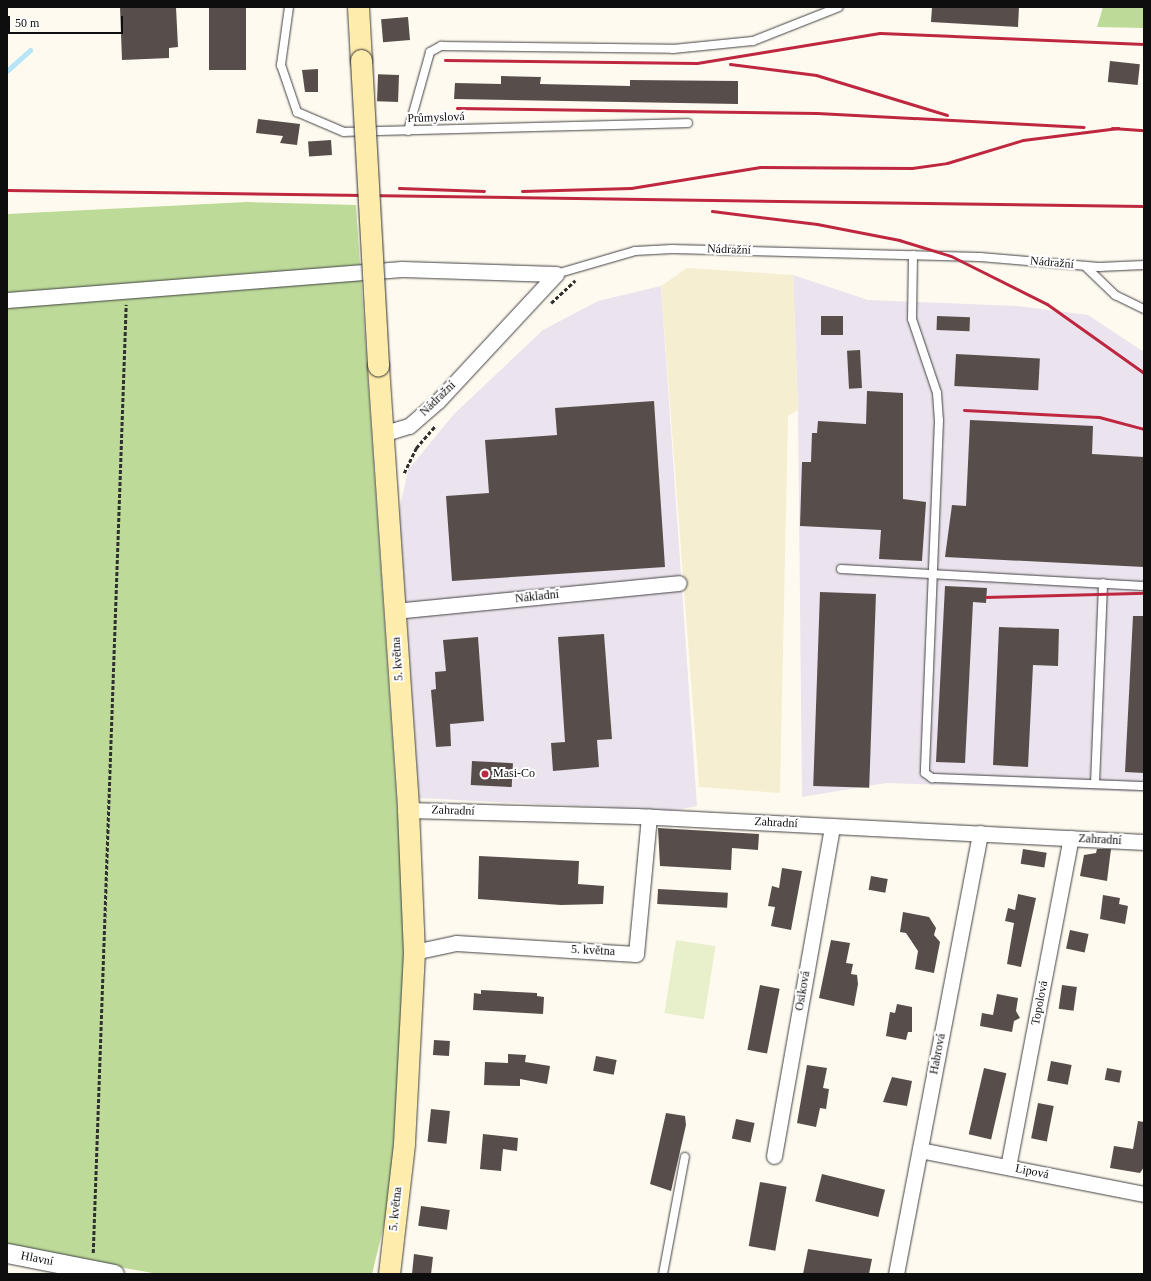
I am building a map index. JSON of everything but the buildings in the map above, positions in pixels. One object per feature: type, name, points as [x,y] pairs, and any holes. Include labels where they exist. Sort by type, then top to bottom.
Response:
[{"type":"main road","name":"5. května","points":[[358,7],[382,434],[408,810],[414,952],[404,1144],[389,1274]]},
{"type":"street","points":[[7,300],[126,292],[402,269],[556,274]]},
{"type":"street","name":"Nádražní","points":[[382,434],[409,426],[438,401],[556,274]]},
{"type":"street","name":"Nákladní","points":[[394,611],[679,584]]},
{"type":"street","name":"Zahradní","points":[[408,810],[649,817],[1144,842]]},
{"type":"street","name":"5. května","points":[[414,952],[456,943],[636,954],[649,817]]},
{"type":"street","name":"Osiková","points":[[774,1156],[832,826]]},
{"type":"street","name":"Habrová","points":[[896,1274],[980,833]]},
{"type":"street","name":"Topolová","points":[[1008,1167],[1071,838]]},
{"type":"street","name":"Lipová","points":[[920,1150],[1144,1194]]},
{"type":"street","name":"Hlavní","points":[[7,1253],[114,1274]]},
{"type":"lane","name":"Průmyslová","points":[[289,7],[281,65],[297,112],[344,132],[688,123]]},
{"type":"lane","points":[[408,131],[430,52],[442,46],[673,49],[754,41],[839,7]]},
{"type":"lane","name":"Nádražní","points":[[556,274],[622,254],[672,248],[913,255],[1085,266],[1144,265]]},
{"type":"lane","points":[[913,255],[912,319],[937,393],[939,420],[924,773],[932,778],[1144,786]]},
{"type":"lane","points":[[1085,266],[1115,295],[1144,309]]},
{"type":"lane","points":[[841,569],[1144,586]]},
{"type":"lane","points":[[1095,784],[1103,583]]},
{"type":"lane","points":[[662,1274],[685,1157]]},
{"type":"path","points":[[545,309],[578,278]]},
{"type":"path","points":[[92,1270],[126,292]]},
{"type":"path","points":[[402,480],[416,448],[438,422]]},
{"type":"shaded area","points":[[687,268],[793,275],[798,410],[788,416],[780,793],[699,787],[661,286]]},
{"type":"shaded area","points":[[793,275],[868,300],[1018,306],[1088,315],[1144,352],[1144,792],[886,783],[802,797],[798,410]]},
{"type":"shaded area","points":[[661,286],[697,806],[672,811],[419,798],[399,512],[408,470],[454,414],[543,330],[598,301]]},
{"type":"green space","points":[[1103,7],[1144,7],[1144,28],[1097,27]]},
{"type":"green space","points":[[247,202],[356,205],[406,937],[392,1192],[372,1274],[158,1274],[7,1247],[7,214]]},
{"type":"green space","points":[[676,940],[716,946],[704,1019],[664,1013]]},
{"type":"waterway","points":[[7,71],[30,50]]},
{"type":"railway","points":[[445,60],[697,63],[880,33],[1144,44]]},
{"type":"railway","points":[[730,64],[816,75],[947,115]]},
{"type":"railway","points":[[457,108],[817,113],[1084,127]]},
{"type":"railway","points":[[1112,128],[1144,130]]},
{"type":"railway","points":[[522,191],[631,188],[760,167],[912,168],[947,163],[1023,140],[1118,128]]},
{"type":"railway","points":[[399,188],[484,191]]},
{"type":"railway","points":[[7,190],[1144,206]]},
{"type":"railway","points":[[712,211],[817,224],[899,240],[951,256],[1047,304],[1144,373]]},
{"type":"railway","points":[[964,410],[1099,417],[1144,429]]},
{"type":"railway","points":[[986,597],[1144,593]]},
{"type":"place","name":"Masi-Co","points":[[485,774]]}]
